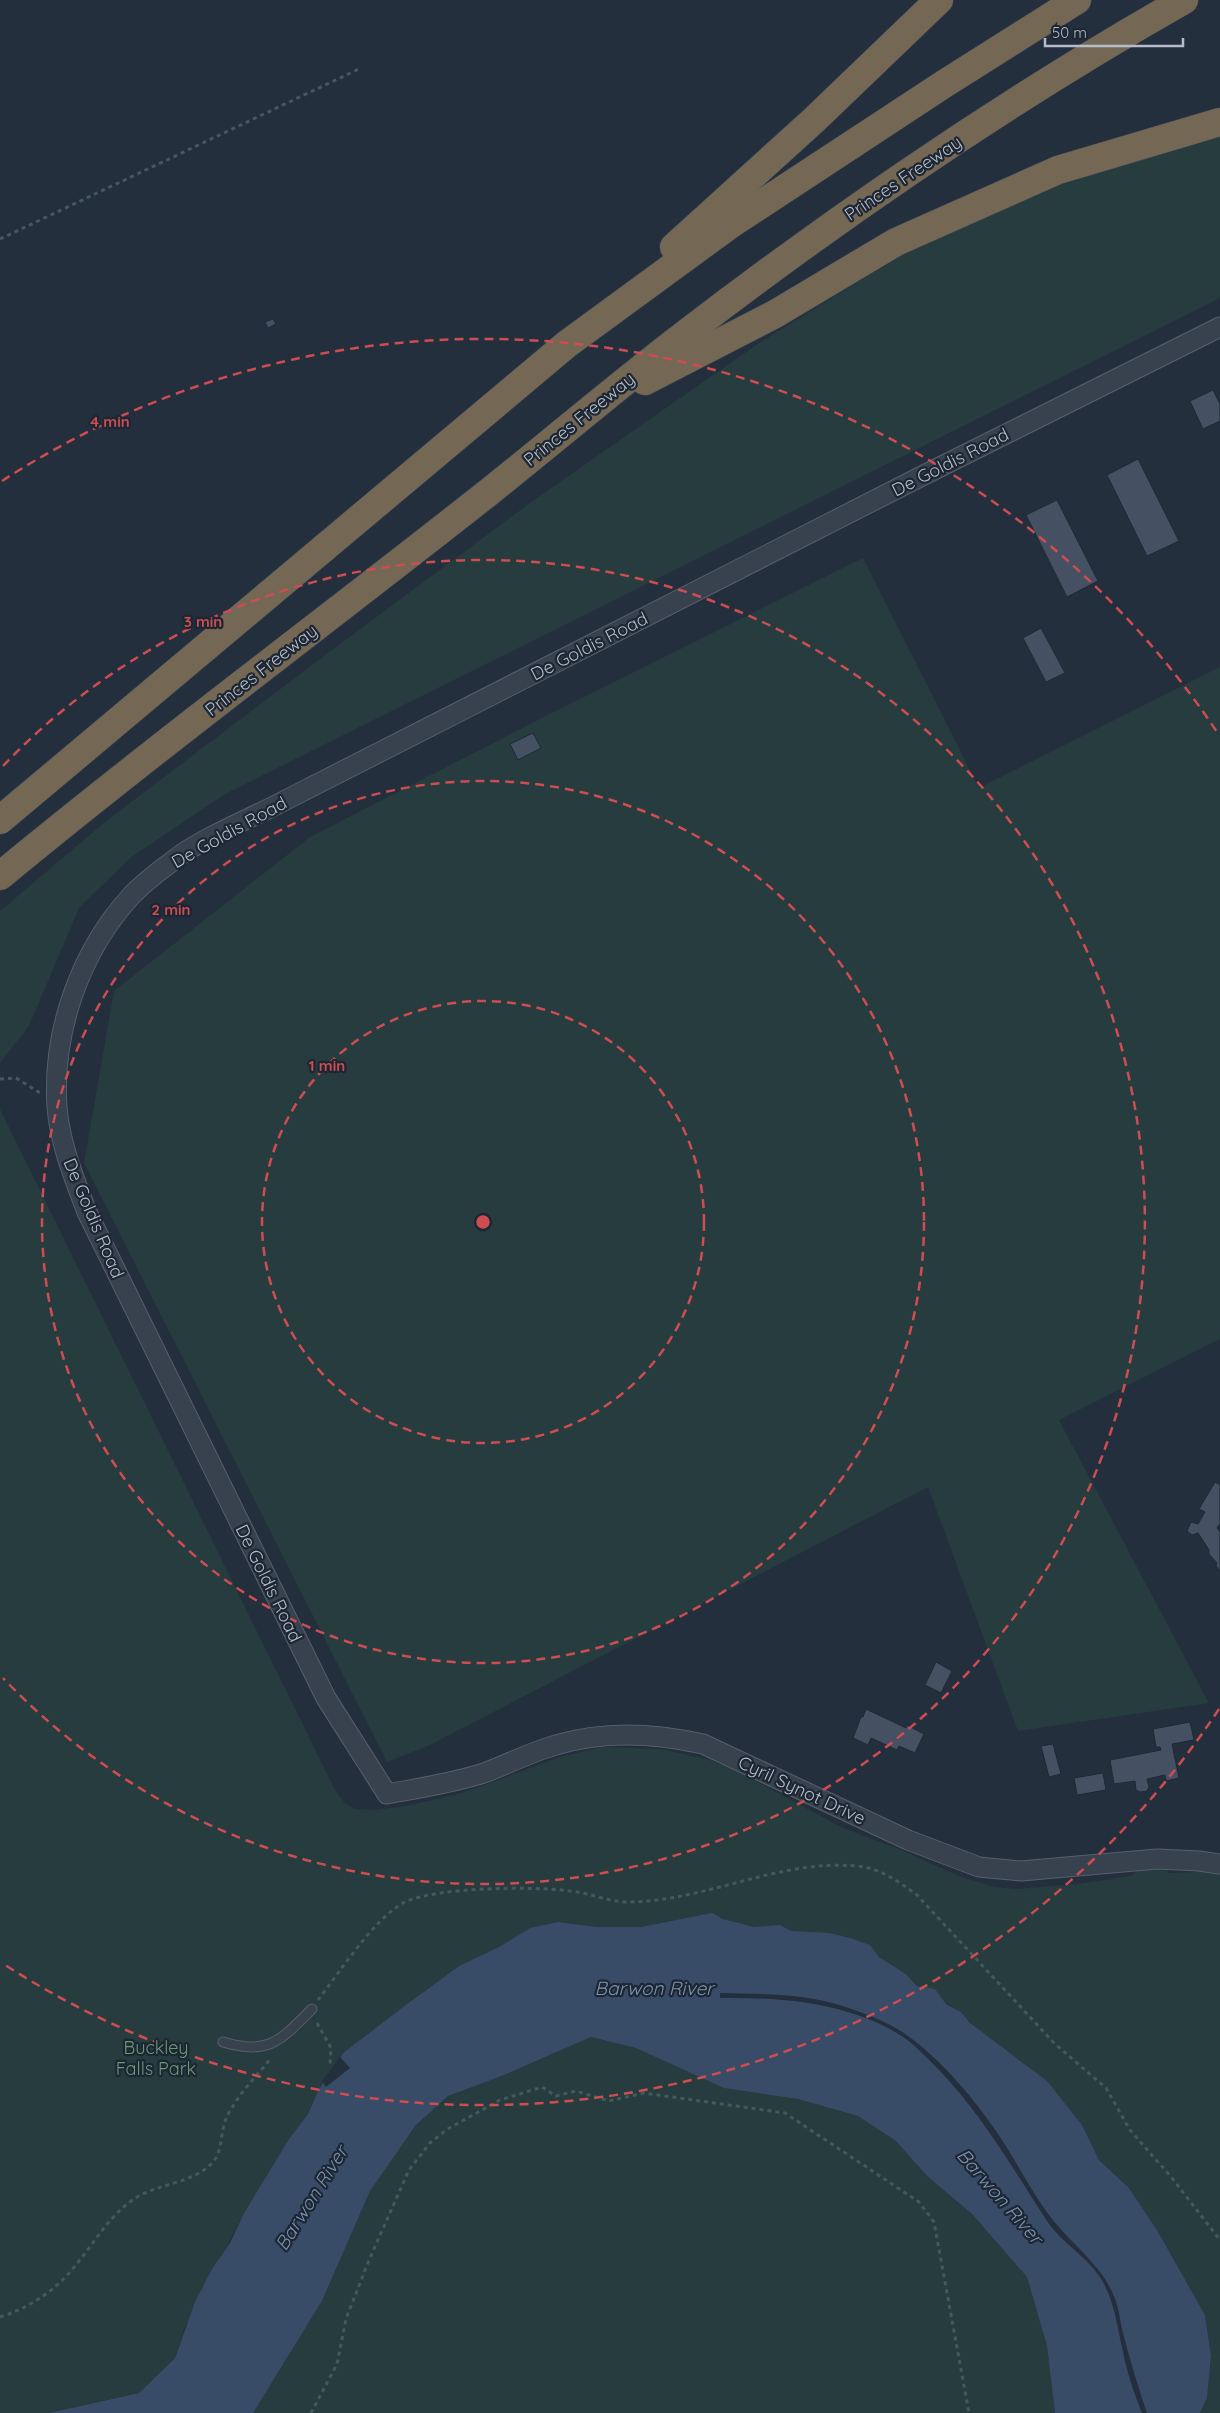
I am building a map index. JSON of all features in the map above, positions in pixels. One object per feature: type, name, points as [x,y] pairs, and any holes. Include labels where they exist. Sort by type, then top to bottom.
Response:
[{"type":"highway","points":[[0,820],[567,344],[814,120],[939,0]]},
{"type":"highway","points":[[567,344],[731,224],[944,84],[1077,0]]},
{"type":"highway","name":"Princes Freeway","points":[[0,876],[100,793],[494,488],[588,410],[681,337],[832,226],[1090,53],[1184,0]]},
{"type":"highway","points":[[588,410],[775,314],[896,242],[1058,170],[1220,122]]},
{"type":"street","name":"De Goldis Road","points":[[387,1794],[326,1698],[87,1212],[66,1157],[57,1108],[59,1061],[67,1016],[80,974],[103,933],[132,894],[177,857],[272,806],[909,482],[1220,327]]},
{"type":"street","name":"Cyril Synot Drive","points":[[387,1794],[452,1782],[485,1772],[556,1745],[596,1735],[670,1737],[703,1744],[908,1840],[979,1867],[1021,1871],[1157,1859],[1199,1860],[1220,1864]]},
{"type":"lane","points":[[223,2042],[242,2047],[271,2045],[312,2009]]},
{"type":"path","points":[[0,239],[362,68]]},
{"type":"path","points":[[0,1078],[16,1078],[34,1088],[57,1108]]},
{"type":"path","points":[[330,2065],[331,2048],[318,2026],[312,2009],[378,1923],[405,1902],[434,1894],[526,1888],[572,1891],[602,1900],[629,1902],[679,1898],[782,1872],[821,1866],[858,1866],[893,1877],[916,1895],[1054,2043],[1106,2088],[1130,2130],[1172,2178],[1220,2240]]},
{"type":"path","points":[[0,2317],[38,2301],[66,2277],[117,2212],[136,2198],[178,2182],[213,2162],[219,2150],[225,2121],[232,2107],[272,2057],[271,2045]]},
{"type":"path","points":[[311,2413],[337,2364],[346,2319],[369,2260],[409,2170],[430,2143],[446,2130],[500,2100],[542,2087],[556,2096],[576,2091],[609,2101],[644,2093],[785,2113],[919,2202],[934,2222],[969,2413]]},
{"type":"green space","points":[[1220,132],[1220,298],[225,794],[130,858],[79,908],[29,1026],[0,1063],[0,911],[110,818],[534,500],[759,343],[928,239],[1072,175]]},
{"type":"green space","points":[[863,558],[979,788],[1220,667],[1220,1339],[1059,1420],[1209,1703],[1018,1731],[928,1487],[428,1746],[387,1762],[84,1163],[114,991],[310,837],[542,718]]},
{"type":"green space","name":"Buckley Falls Park","points":[[0,1109],[335,1790],[344,1802],[355,1809],[374,1810],[407,1806],[465,1792],[563,1756],[604,1747],[660,1749],[707,1759],[737,1771],[843,1828],[901,1850],[959,1876],[994,1887],[1017,1889],[1078,1884],[1131,1876],[1139,1870],[1167,1869],[1168,1873],[1195,1872],[1197,1867],[1220,1871],[1220,2413],[1200,2413],[1207,2398],[1211,2356],[1205,2315],[1157,2230],[1129,2188],[1099,2160],[1082,2125],[970,2023],[961,2012],[918,1986],[906,1974],[879,1957],[791,1931],[739,1925],[712,1914],[641,1927],[597,1927],[558,1922],[530,1928],[499,1947],[459,1966],[343,2053],[318,2091],[308,2114],[289,2139],[244,2213],[185,2327],[175,2358],[139,2393],[49,2413],[0,2413]]},
{"type":"green space","points":[[591,2037],[636,2048],[725,2088],[798,2099],[858,2116],[896,2141],[927,2176],[972,2214],[1027,2277],[1047,2346],[1055,2413],[253,2413],[322,2301],[370,2191],[416,2125],[448,2096],[502,2076]]},
{"type":"water","name":"Barwon River","points":[[712,1913],[723,1919],[754,1927],[780,1925],[791,1931],[829,1933],[870,1945],[879,1957],[906,1974],[917,1986],[935,1989],[946,2004],[961,2012],[970,2023],[1047,2081],[1082,2125],[1099,2160],[1129,2188],[1157,2230],[1205,2315],[1211,2356],[1207,2398],[1200,2413],[1147,2413],[1128,2353],[1116,2301],[1108,2284],[1092,2262],[1046,2211],[980,2108],[948,2071],[924,2049],[904,2033],[886,2023],[866,2014],[822,2000],[764,1994],[720,1993],[720,1998],[792,2001],[841,2010],[864,2017],[886,2027],[915,2046],[955,2088],[984,2124],[1054,2230],[1086,2260],[1100,2277],[1116,2318],[1127,2368],[1142,2413],[1055,2413],[1047,2346],[1027,2277],[972,2214],[927,2176],[896,2141],[858,2116],[798,2099],[724,2088],[636,2048],[591,2037],[502,2076],[448,2096],[416,2125],[370,2191],[322,2301],[253,2413],[49,2413],[139,2393],[175,2358],[195,2302],[212,2269],[230,2243],[244,2213],[289,2139],[308,2114],[318,2091],[343,2053],[407,2004],[459,1966],[499,1947],[530,1928],[558,1922],[597,1927],[641,1927]]},
{"type":"pier","points":[[340,2057],[350,2068],[326,2087],[322,2081]]},
{"type":"building","points":[[273,319],[276,324],[268,328],[265,322]]},
{"type":"building","points":[[1213,390],[1220,404],[1220,421],[1203,429],[1190,401]]},
{"type":"building","points":[[1138,459],[1179,541],[1147,556],[1107,475]]},
{"type":"building","points":[[1057,500],[1098,581],[1067,597],[1026,515]]},
{"type":"building","points":[[1041,628],[1065,673],[1046,682],[1023,638]]},
{"type":"building","points":[[533,733],[541,748],[518,760],[510,744]]},
{"type":"building","points":[[1215,1482],[1220,1485],[1220,1523],[1217,1528],[1220,1532],[1220,1571],[1198,1533],[1192,1535],[1187,1531],[1191,1522],[1198,1524],[1205,1512],[1199,1509]]},
{"type":"building","points":[[936,1662],[952,1671],[941,1693],[925,1685]]},
{"type":"building","points":[[866,1709],[906,1728],[907,1725],[924,1734],[915,1753],[899,1746],[897,1750],[871,1738],[868,1745],[853,1738]]},
{"type":"building","points":[[1190,1722],[1194,1740],[1172,1744],[1179,1778],[1166,1781],[1165,1775],[1147,1779],[1149,1787],[1147,1791],[1140,1792],[1136,1790],[1135,1781],[1114,1784],[1110,1760],[1161,1750],[1160,1747],[1156,1747],[1153,1729]]},
{"type":"building","points":[[1053,1744],[1061,1774],[1049,1777],[1041,1746]]},
{"type":"building","points":[[1103,1773],[1106,1790],[1077,1795],[1074,1778]]}]
